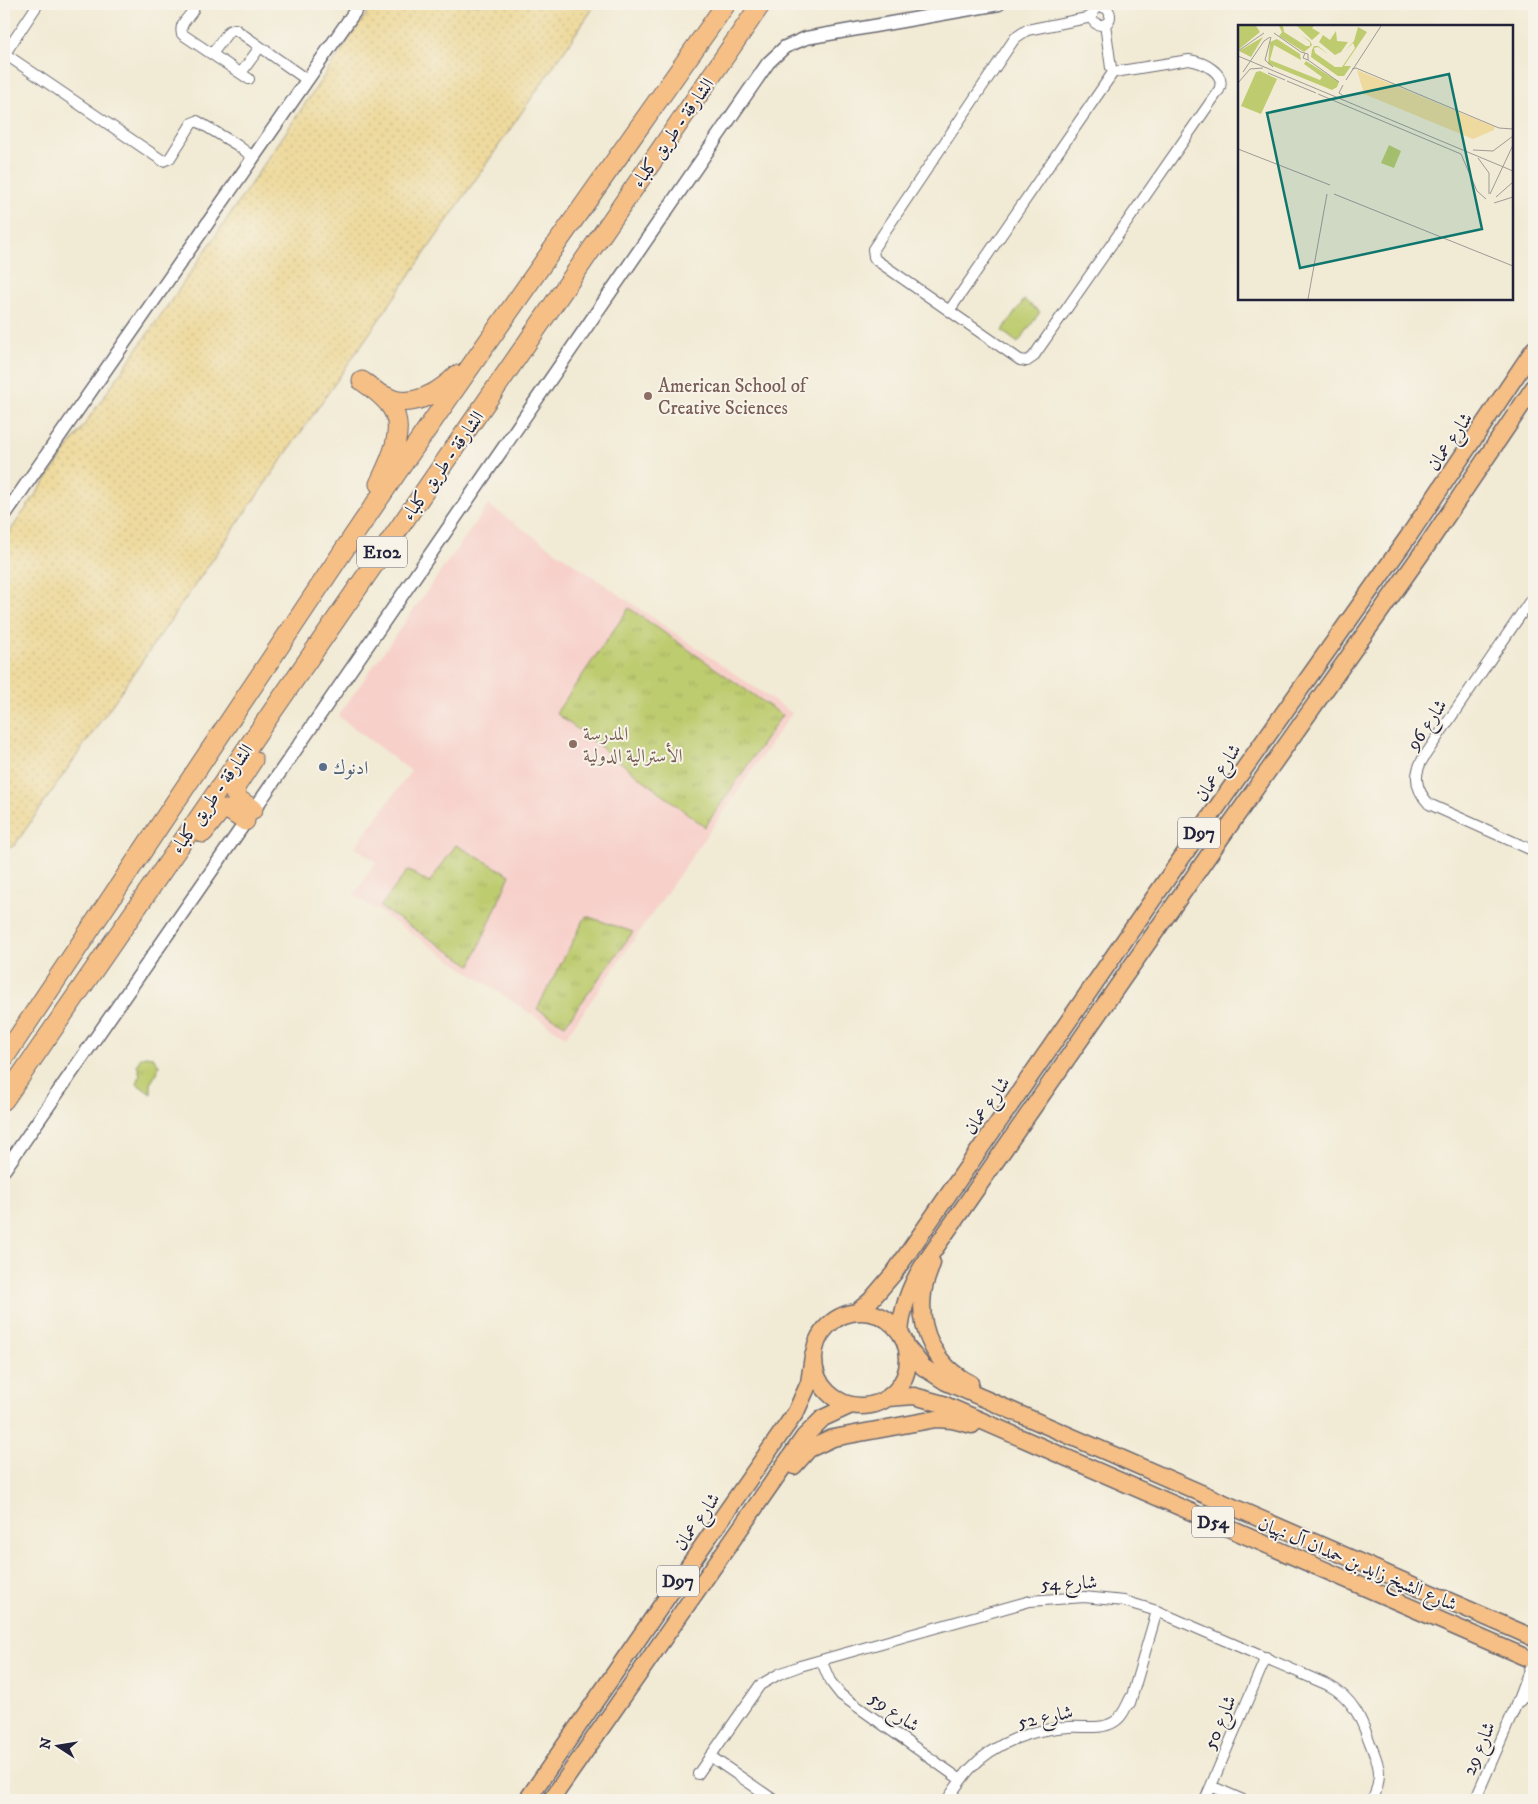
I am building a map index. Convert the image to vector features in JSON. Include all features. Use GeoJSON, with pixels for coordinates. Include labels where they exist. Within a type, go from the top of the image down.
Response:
{"type":"FeatureCollection","features":[{"type":"Feature","properties":{"kind":"highway","name":"الشارقة - طريق كلباء"},"geometry":{"type":"LineString","coordinates":[[4,1058],[148,846],[354,535],[726,4]]}},
{"type":"Feature","properties":{"kind":"highway","name":"الشارقة - طريق كلباء"},"geometry":{"type":"LineString","coordinates":[[4,1100],[760,4]]}},
{"type":"Feature","properties":{"kind":"highway"},"geometry":{"type":"LineString","coordinates":[[362,381],[380,394],[396,401],[419,400],[438,391],[454,378],[486,344]]}},
{"type":"Feature","properties":{"kind":"highway"},"geometry":{"type":"LineString","coordinates":[[354,535],[394,450],[397,430],[396,418],[392,408],[380,394]]}},
{"type":"Feature","properties":{"kind":"highway"},"geometry":{"type":"LineString","coordinates":[[250,815],[236,797],[235,790],[298,691],[304,679],[309,658]]}},
{"type":"Feature","properties":{"kind":"highway"},"geometry":{"type":"LineString","coordinates":[[126,922],[153,900],[218,812],[228,810],[250,815]]}},
{"type":"Feature","properties":{"kind":"highway"},"geometry":{"type":"LineString","coordinates":[[4,1044],[118,881],[148,846]]}},
{"type":"Feature","properties":{"kind":"main road","name":"شارع عمان"},"geometry":{"type":"LineString","coordinates":[[858,1311],[894,1273],[1202,827],[1408,537],[1534,350]]}},
{"type":"Feature","properties":{"kind":"main road","name":"D97"},"geometry":{"type":"LineString","coordinates":[[904,1340],[903,1312],[914,1279],[1426,547],[1534,386]]}},
{"type":"Feature","properties":{"kind":"main road"},"geometry":{"type":"LineString","coordinates":[[936,1248],[923,1293],[922,1312],[928,1339],[938,1357],[952,1372],[1003,1401],[1011,1410]]}},
{"type":"Feature","properties":{"kind":"main road"},"geometry":{"type":"LineString","coordinates":[[858,1311],[870,1312],[882,1316],[892,1323],[904,1340],[908,1361],[906,1375],[899,1388],[888,1398],[870,1406],[849,1406],[834,1399],[822,1388],[815,1373],[813,1356],[822,1330],[832,1320],[844,1314],[858,1311]]}},
{"type":"Feature","properties":{"kind":"main road","name":"شارع الشيخ زايد بن حمدان آل نهيان"},"geometry":{"type":"LineString","coordinates":[[904,1340],[923,1367],[938,1378],[1534,1638]]}},
{"type":"Feature","properties":{"kind":"main road","name":"شارع عمان"},"geometry":{"type":"LineString","coordinates":[[527,1800],[796,1412],[809,1383],[813,1356]]}},
{"type":"Feature","properties":{"kind":"main road","name":"شارع الشيخ زايد بن حمدان آل نهيان"},"geometry":{"type":"LineString","coordinates":[[888,1398],[914,1396],[934,1400],[1534,1660]]}},
{"type":"Feature","properties":{"kind":"main road","name":"D97"},"geometry":{"type":"LineString","coordinates":[[551,1800],[810,1430],[823,1418],[849,1406]]}},
{"type":"Feature","properties":{"kind":"main road"},"geometry":{"type":"LineString","coordinates":[[761,1499],[781,1483],[804,1454],[815,1446],[834,1438],[936,1419],[968,1423],[1001,1436],[1013,1434]]}},
{"type":"Feature","properties":{"kind":"street"},"geometry":{"type":"LineString","coordinates":[[38,4],[4,54],[163,161],[170,158],[192,123],[197,121],[237,144],[253,157]]}},
{"type":"Feature","properties":{"kind":"street"},"geometry":{"type":"LineString","coordinates":[[195,4],[194,9],[182,25],[181,31],[184,37],[245,76],[260,47]]}},
{"type":"Feature","properties":{"kind":"street"},"geometry":{"type":"LineString","coordinates":[[4,516],[360,4]]}},
{"type":"Feature","properties":{"kind":"street"},"geometry":{"type":"LineString","coordinates":[[4,1170],[768,63],[785,47],[806,38],[999,4]]}},
{"type":"Feature","properties":{"kind":"street"},"geometry":{"type":"LineString","coordinates":[[1100,5],[1110,13],[1110,20],[1105,24],[1098,24],[1092,17],[1094,10],[1100,5]]}},
{"type":"Feature","properties":{"kind":"street"},"geometry":{"type":"LineString","coordinates":[[1092,17],[1027,30],[1015,38],[874,245],[873,253],[876,260],[1020,360],[1027,361],[1034,357],[1222,84],[1221,78],[1217,73],[1201,63],[1189,60],[1114,71]]}},
{"type":"Feature","properties":{"kind":"street"},"geometry":{"type":"LineString","coordinates":[[1105,24],[1111,66],[1114,71]]}},
{"type":"Feature","properties":{"kind":"street"},"geometry":{"type":"LineString","coordinates":[[212,54],[229,31],[233,29],[307,80]]}},
{"type":"Feature","properties":{"kind":"street"},"geometry":{"type":"LineString","coordinates":[[949,311],[1114,71]]}},
{"type":"Feature","properties":{"kind":"street","name":"شارع 96"},"geometry":{"type":"LineString","coordinates":[[1534,595],[1418,766],[1416,776],[1417,787],[1421,796],[1429,804],[1534,851]]}},
{"type":"Feature","properties":{"kind":"street","name":"شارع 54"},"geometry":{"type":"LineString","coordinates":[[698,1774],[760,1685],[789,1670],[1030,1601],[1066,1597],[1103,1598],[1124,1601],[1157,1611],[1335,1688],[1352,1703],[1359,1715],[1379,1767],[1379,1777],[1373,1800]]}},
{"type":"Feature","properties":{"kind":"street","name":"شارع 52"},"geometry":{"type":"LineString","coordinates":[[947,1800],[961,1780],[984,1757],[1010,1741],[1038,1731],[1061,1727],[1106,1726],[1116,1721],[1123,1714],[1131,1697],[1157,1611]]}},
{"type":"Feature","properties":{"kind":"street","name":"شارع 50"},"geometry":{"type":"LineString","coordinates":[[1205,1800],[1266,1657]]}},
{"type":"Feature","properties":{"kind":"street","name":"شارع 59"},"geometry":{"type":"LineString","coordinates":[[821,1660],[830,1681],[841,1695],[961,1780]]}},
{"type":"Feature","properties":{"kind":"street","name":"شارع 29"},"geometry":{"type":"LineString","coordinates":[[1475,1800],[1534,1660]]}},
{"type":"Feature","properties":{"kind":"street","name":"شارع 29"},"geometry":{"type":"LineString","coordinates":[[1514,1710],[1534,1685]]}},
{"type":"Feature","properties":{"kind":"street"},"geometry":{"type":"LineString","coordinates":[[710,1756],[774,1800]]}},
{"type":"Feature","properties":{"kind":"street"},"geometry":{"type":"LineString","coordinates":[[1211,1786],[1243,1800]]}},
{"type":"Feature","properties":{"kind":"shaded area","name":"المدرسة الأسترالية الدولية"},"geometry":{"type":"Polygon","coordinates":[[[488,505],[792,713],[566,1037],[354,895],[376,862],[355,847],[411,771],[338,716],[488,505]]]}},
{"type":"Feature","properties":{"kind":"green space"},"geometry":{"type":"Polygon","coordinates":[[[1024,300],[1040,312],[1018,343],[1002,331],[1024,300]]]}},
{"type":"Feature","properties":{"kind":"green space"},"geometry":{"type":"Polygon","coordinates":[[[629,608],[782,715],[705,827],[556,713],[629,608]]]}},
{"type":"Feature","properties":{"kind":"green space"},"geometry":{"type":"Polygon","coordinates":[[[456,845],[510,875],[471,965],[380,907],[408,870],[429,883],[456,845]]]}},
{"type":"Feature","properties":{"kind":"green space"},"geometry":{"type":"Polygon","coordinates":[[[586,916],[633,932],[565,1025],[537,1009],[586,916]]]}},
{"type":"Feature","properties":{"kind":"green space"},"geometry":{"type":"Polygon","coordinates":[[[145,1056],[153,1057],[159,1065],[157,1073],[151,1082],[151,1094],[137,1084],[140,1075],[137,1064],[145,1056]]]}},
{"type":"Feature","properties":{"kind":"sand"},"geometry":{"type":"Polygon","coordinates":[[[373,4],[596,4],[14,846],[4,848],[4,540],[191,272],[373,4]]]}},
{"type":"Feature","properties":{"kind":"place","name":"American School of Creative Sciences"},"geometry":{"type":"Point","coordinates":[648,396]}},
{"type":"Feature","properties":{"kind":"place","name":"المدرسة الأسترالية الدولية"},"geometry":{"type":"Point","coordinates":[573,744]}},
{"type":"Feature","properties":{"kind":"place","name":"ادنوك"},"geometry":{"type":"Point","coordinates":[323,767]}}]}
